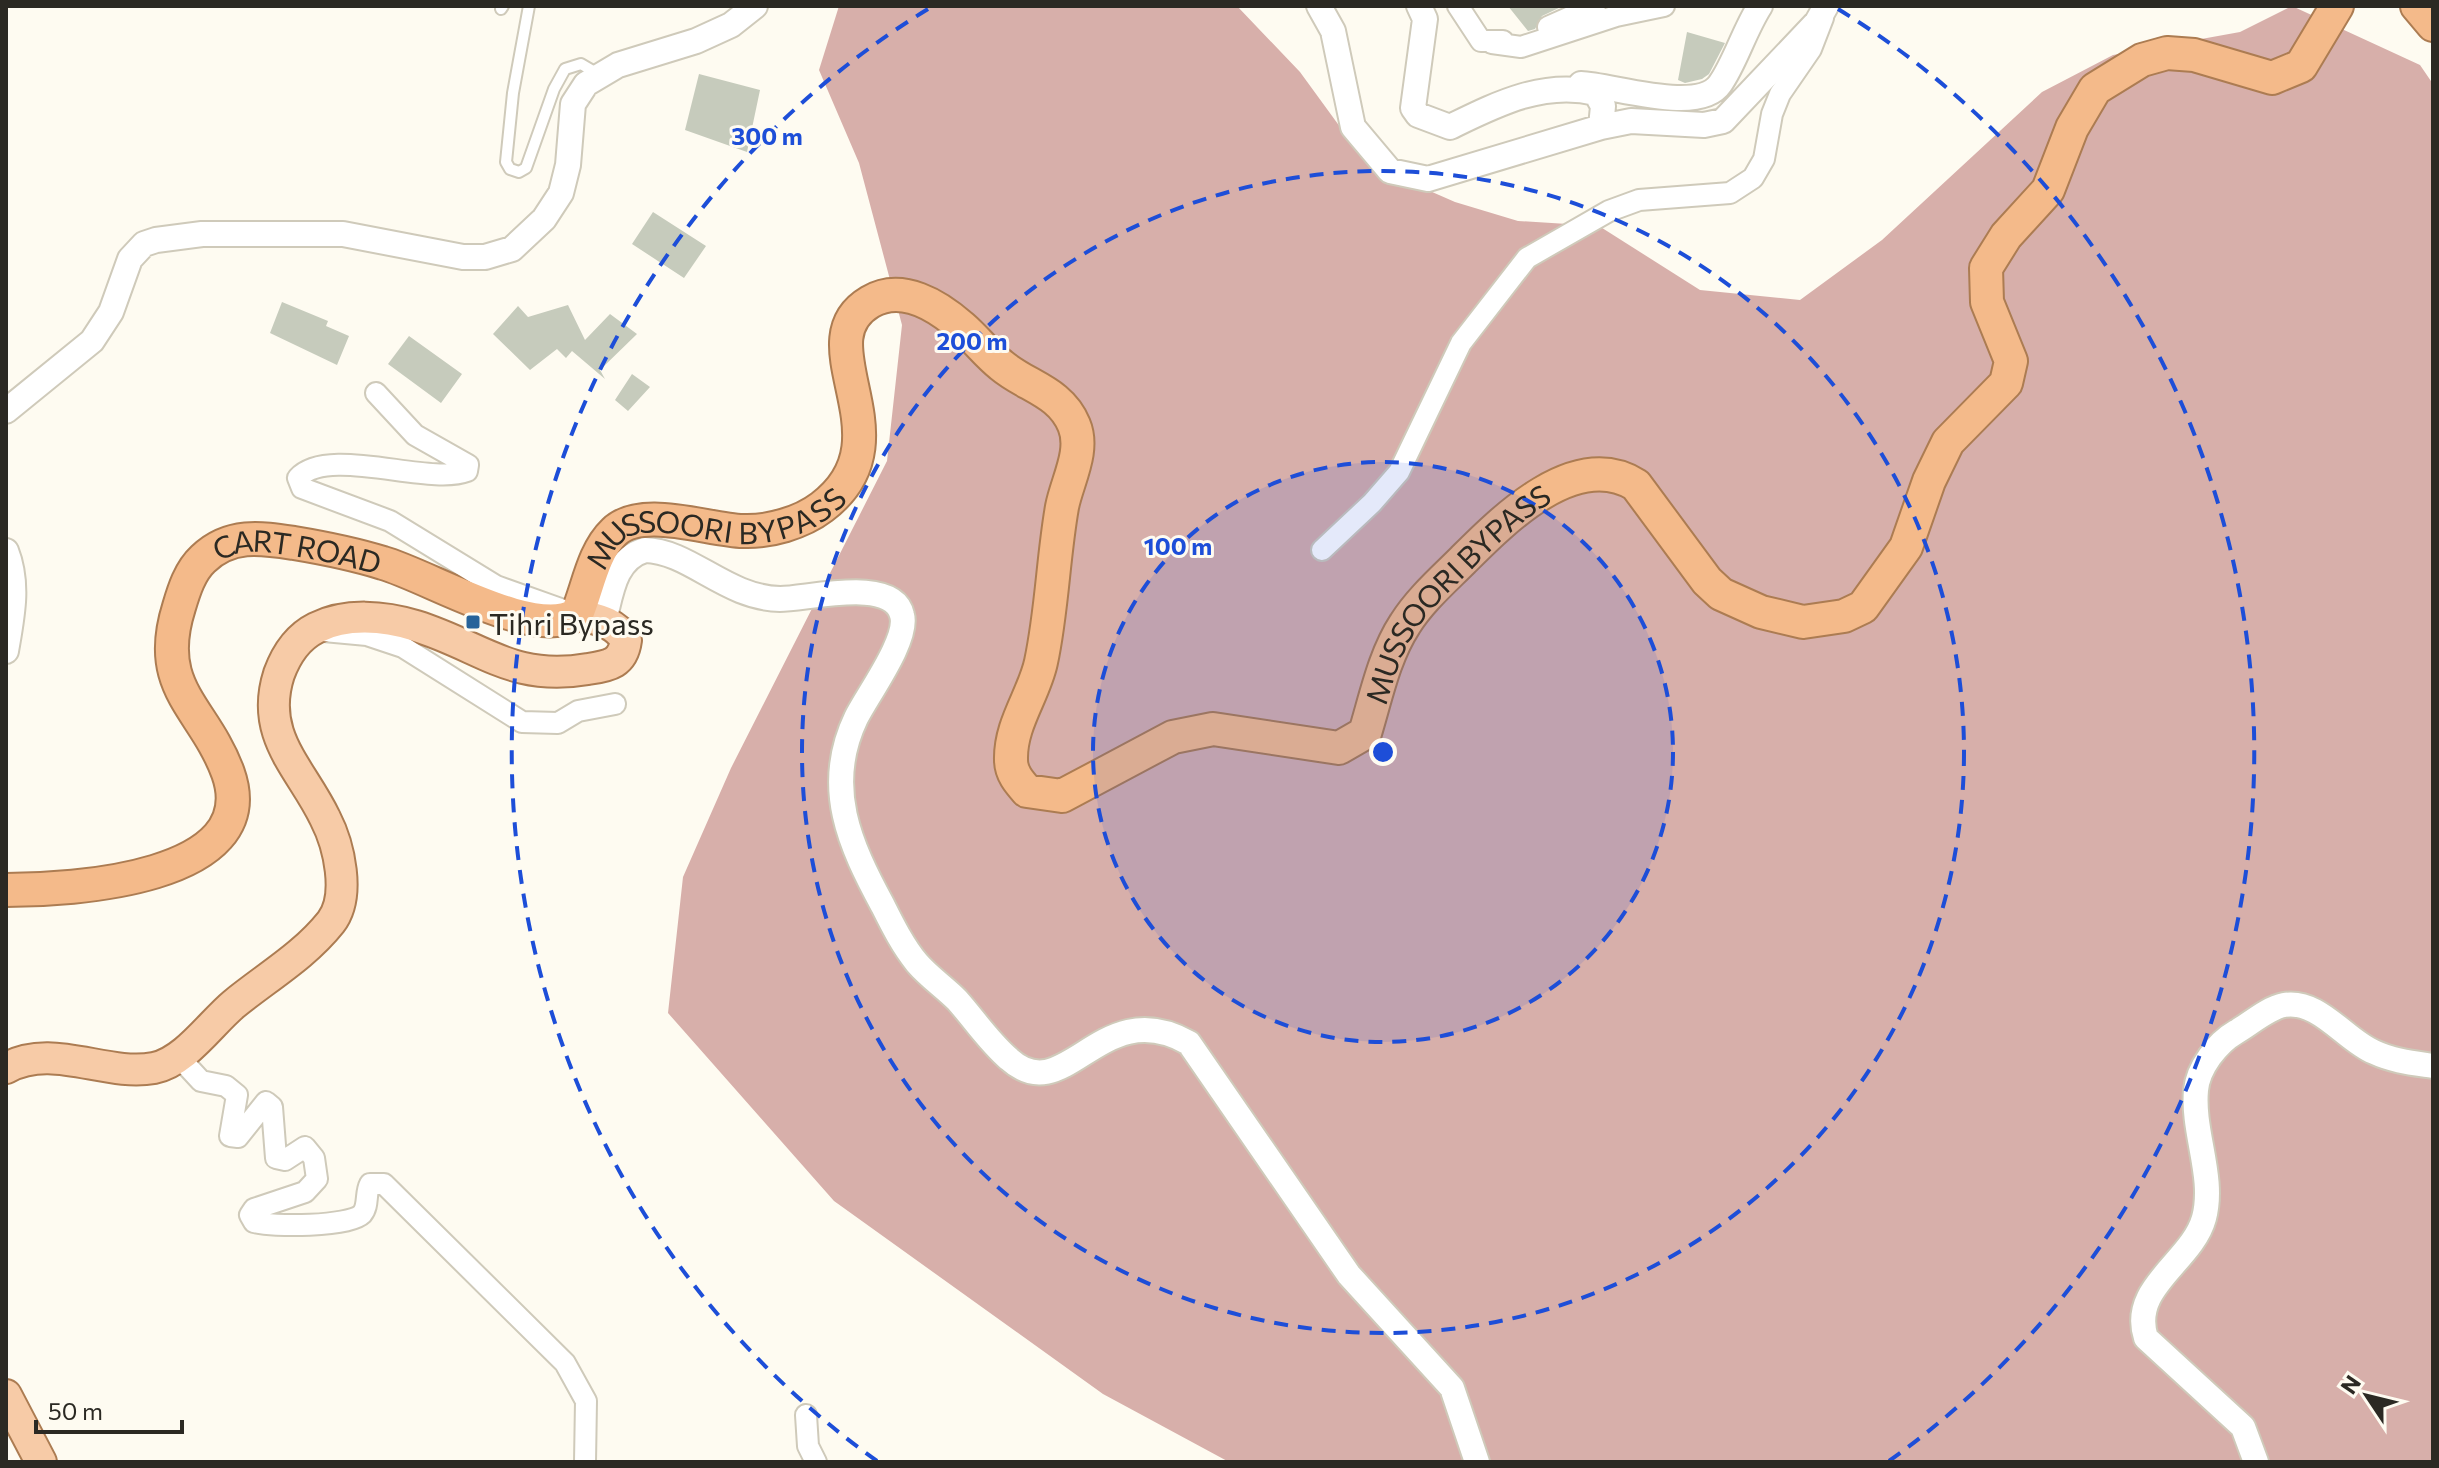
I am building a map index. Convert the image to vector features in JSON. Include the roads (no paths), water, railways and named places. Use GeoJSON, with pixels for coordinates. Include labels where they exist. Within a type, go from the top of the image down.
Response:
{"type":"FeatureCollection","features":[{"type":"Feature","properties":{"kind":"highway","name":"MUSSOORI BYPASS"},"geometry":{"type":"LineString","coordinates":[[590,617],[597,559],[614,532],[625,524],[654,519],[744,532],[769,529],[814,513],[837,496],[854,471],[861,435],[845,354],[847,332],[867,304],[880,297],[899,295],[944,312],[1002,366],[1057,400],[1076,428],[1078,450],[1063,506],[1043,654],[1019,717],[1011,760],[1015,777],[1027,791],[1062,796],[1173,737],[1213,729],[1339,748],[1365,733],[1382,672],[1403,626],[1420,603],[1515,509],[1553,487],[1590,475],[1624,478],[1636,485],[1707,581],[1721,594],[1761,612],[1803,622],[1844,616],[1863,607],[1900,557],[1929,481],[1948,442],[2006,383],[2011,361],[1987,302],[1986,268],[2006,236],[2048,190],[2072,128],[2095,89],[2142,60],[2167,53],[2194,55],[2272,78],[2301,66],[2337,6]]}},
{"type":"Feature","properties":{"kind":"highway"},"geometry":{"type":"LineString","coordinates":[[2417,6],[2433,25]]}},
{"type":"Feature","properties":{"kind":"highway","name":"CART ROAD"},"geometry":{"type":"LineString","coordinates":[[6,890],[59,890],[115,883],[202,853],[219,836],[229,817],[232,794],[228,773],[178,685],[170,660],[174,620],[185,586],[202,559],[228,542],[255,537],[384,563],[514,614],[553,621],[590,617]]}},
{"type":"Feature","properties":{"kind":"main road"},"geometry":{"type":"LineString","coordinates":[[6,1068],[17,1062],[44,1058],[121,1070],[157,1067],[177,1055],[234,1004],[302,954],[339,909],[340,872],[326,818],[291,765],[273,710],[275,689],[283,663],[312,630],[356,617],[414,625],[526,671],[552,674],[605,667],[620,659],[626,640],[590,617]]}},
{"type":"Feature","properties":{"kind":"main road"},"geometry":{"type":"LineString","coordinates":[[6,1395],[41,1462]]}},
{"type":"Feature","properties":{"kind":"street"},"geometry":{"type":"LineString","coordinates":[[6,411],[92,341],[111,312],[130,259],[144,244],[156,240],[189,234],[343,234],[463,257],[485,257],[512,249],[544,219],[561,193],[568,165],[573,104],[586,84],[598,74],[696,41],[731,25],[755,6]]}},
{"type":"Feature","properties":{"kind":"street"},"geometry":{"type":"LineString","coordinates":[[1319,6],[1333,31],[1353,127],[1390,171],[1428,179],[1601,127],[1631,121],[1704,125],[1723,121],[1817,22],[1826,6]]}},
{"type":"Feature","properties":{"kind":"street"},"geometry":{"type":"LineString","coordinates":[[1419,6],[1425,19],[1413,108],[1418,115],[1440,127],[1450,127],[1511,97],[1582,84],[1666,96],[1709,94],[1719,86],[1745,30],[1760,6]]}},
{"type":"Feature","properties":{"kind":"street"},"geometry":{"type":"LineString","coordinates":[[1458,6],[1481,41],[1521,47],[1616,16],[1664,6]]}},
{"type":"Feature","properties":{"kind":"street"},"geometry":{"type":"LineString","coordinates":[[1492,43],[1526,36],[1595,6]]}},
{"type":"Feature","properties":{"kind":"street"},"geometry":{"type":"LineString","coordinates":[[1322,550],[1372,503],[1399,472],[1461,343],[1527,258],[1593,219],[1624,205],[1639,200],[1730,193],[1753,178],[1764,159],[1772,114],[1780,94],[1817,39],[1826,6]]}},
{"type":"Feature","properties":{"kind":"street"},"geometry":{"type":"LineString","coordinates":[[1551,92],[1596,93],[1603,106],[1601,127]]}},
{"type":"Feature","properties":{"kind":"street"},"geometry":{"type":"LineString","coordinates":[[376,393],[406,427],[468,465],[467,471],[418,471],[369,465],[309,470],[298,478],[302,488],[401,527],[466,569],[520,597],[590,617],[627,559],[645,550],[689,565],[752,596],[782,599],[854,592],[891,599],[899,607],[903,627],[855,721],[845,757],[841,796],[845,829],[901,941],[1009,1060],[1024,1070],[1041,1073],[1061,1069],[1111,1035],[1134,1029],[1154,1028],[1189,1043],[1349,1275],[1452,1388],[1477,1462]]}},
{"type":"Feature","properties":{"kind":"street"},"geometry":{"type":"LineString","coordinates":[[6,551],[13,577],[14,602],[6,651]]}},
{"type":"Feature","properties":{"kind":"street"},"geometry":{"type":"LineString","coordinates":[[312,630],[367,635],[403,647],[522,722],[558,723],[578,711],[615,704]]}},
{"type":"Feature","properties":{"kind":"street"},"geometry":{"type":"LineString","coordinates":[[2256,1462],[2243,1427],[2146,1338],[2141,1323],[2144,1306],[2197,1235],[2204,1219],[2207,1200],[2195,1104],[2196,1083],[2209,1057],[2230,1035],[2282,1005],[2312,1010],[2371,1051],[2392,1060],[2433,1066]]}},
{"type":"Feature","properties":{"kind":"street"},"geometry":{"type":"LineString","coordinates":[[177,1055],[201,1081],[226,1086],[237,1095],[229,1129],[233,1138],[238,1137],[266,1102],[272,1107],[276,1158],[285,1160],[305,1147],[314,1158],[317,1179],[311,1188],[254,1209],[250,1215],[254,1222],[277,1225],[354,1219],[365,1209],[370,1184],[384,1184],[565,1363],[586,1401],[585,1462]]}},
{"type":"Feature","properties":{"kind":"street"},"geometry":{"type":"LineString","coordinates":[[806,1415],[808,1446],[816,1462]]}},
{"type":"Feature","properties":{"kind":"lane"},"geometry":{"type":"LineString","coordinates":[[529,6],[513,93],[506,162],[510,169],[519,172],[526,168],[554,89],[565,69],[581,64],[598,74]]}},
{"type":"Feature","properties":{"kind":"place","name":"Tihri Bypass"},"geometry":{"type":"Point","coordinates":[473,622]}}]}
